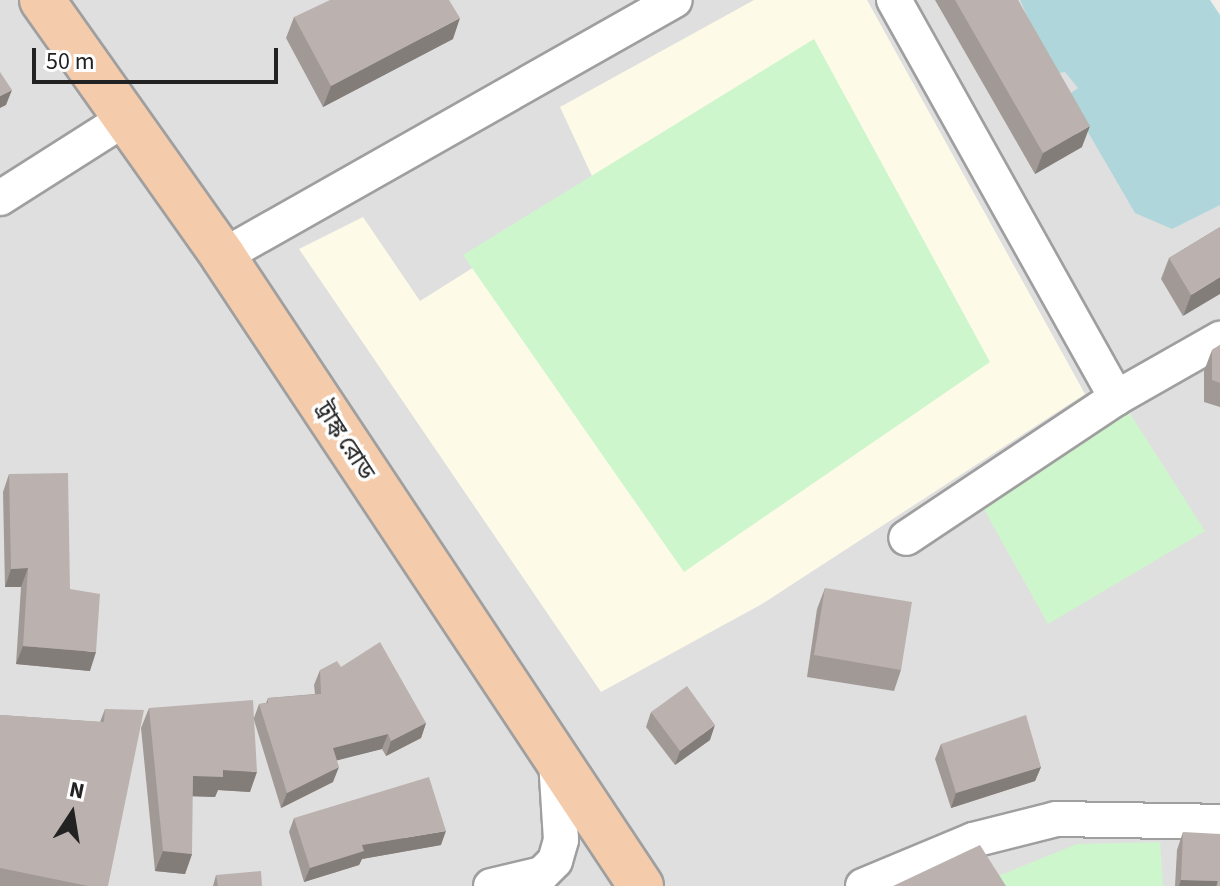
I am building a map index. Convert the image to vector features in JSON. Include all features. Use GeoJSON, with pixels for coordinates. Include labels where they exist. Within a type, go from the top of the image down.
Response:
{"type":"FeatureCollection","features":[{"type":"Feature","properties":{"kind":"main road","name":"ট্রাঙ্ক রোড"},"geometry":{"type":"LineString","coordinates":[[42,0],[123,120],[223,256],[641,886]]}},
{"type":"Feature","properties":{"kind":"street"},"geometry":{"type":"LineString","coordinates":[[223,256],[675,0]]}},
{"type":"Feature","properties":{"kind":"street"},"geometry":{"type":"LineString","coordinates":[[894,0],[1116,398]]}},
{"type":"Feature","properties":{"kind":"street"},"geometry":{"type":"LineString","coordinates":[[0,198],[123,120]]}},
{"type":"Feature","properties":{"kind":"street"},"geometry":{"type":"LineString","coordinates":[[906,538],[1116,398],[1220,339]]}},
{"type":"Feature","properties":{"kind":"street"},"geometry":{"type":"LineString","coordinates":[[491,886],[542,874],[555,861],[561,840],[556,761]]}},
{"type":"Feature","properties":{"kind":"street"},"geometry":{"type":"LineString","coordinates":[[863,886],[973,840],[1056,819],[1220,822]]}},
{"type":"Feature","properties":{"kind":"shaded area"},"geometry":{"type":"Polygon","coordinates":[[[0,0],[1187,0],[1220,40],[1220,886],[0,886],[0,0]]]}},
{"type":"Feature","properties":{"kind":"shaded area"},"geometry":{"type":"Polygon","coordinates":[[[754,0],[867,0],[1085,394],[762,604],[601,692],[299,249],[363,217],[420,301],[598,189],[560,107],[754,0]]]}},
{"type":"Feature","properties":{"kind":"green space"},"geometry":{"type":"Polygon","coordinates":[[[814,39],[990,362],[684,572],[463,255],[814,39]]]}},
{"type":"Feature","properties":{"kind":"green space"},"geometry":{"type":"Polygon","coordinates":[[[1127,409],[1205,531],[1048,624],[980,502],[1127,409]]]}},
{"type":"Feature","properties":{"kind":"green space"},"geometry":{"type":"Polygon","coordinates":[[[1160,842],[1163,886],[996,886],[991,879],[1077,844],[1160,842]]]}},
{"type":"Feature","properties":{"kind":"water"},"geometry":{"type":"Polygon","coordinates":[[[1020,0],[1210,0],[1220,15],[1220,205],[1172,229],[1135,213],[1067,96],[1078,88],[1065,72],[1053,74],[1020,0]]]}},
{"type":"Feature","properties":{"kind":"building"},"geometry":{"type":"Polygon","coordinates":[[[330,0],[449,0],[460,18],[331,86],[294,17],[330,0]]]}},
{"type":"Feature","properties":{"kind":"building"},"geometry":{"type":"Polygon","coordinates":[[[955,0],[1018,0],[1090,126],[1043,153],[955,0]]]}},
{"type":"Feature","properties":{"kind":"building"},"geometry":{"type":"Polygon","coordinates":[[[0,72],[12,90],[0,96],[0,72]]]}},
{"type":"Feature","properties":{"kind":"building"},"geometry":{"type":"Polygon","coordinates":[[[1220,227],[1220,277],[1191,295],[1169,258],[1220,227]]]}},
{"type":"Feature","properties":{"kind":"building"},"geometry":{"type":"Polygon","coordinates":[[[1220,345],[1220,383],[1212,380],[1212,350],[1220,345]]]}},
{"type":"Feature","properties":{"kind":"building"},"geometry":{"type":"Polygon","coordinates":[[[68,473],[70,589],[100,594],[96,652],[23,646],[28,568],[11,569],[9,474],[68,473]]]}},
{"type":"Feature","properties":{"kind":"building"},"geometry":{"type":"Polygon","coordinates":[[[825,588],[912,602],[901,670],[814,655],[825,588]]]}},
{"type":"Feature","properties":{"kind":"building"},"geometry":{"type":"Polygon","coordinates":[[[380,642],[426,723],[391,741],[388,734],[333,748],[339,767],[287,793],[259,704],[268,703],[268,698],[321,694],[320,670],[337,661],[341,667],[380,642]]]}},
{"type":"Feature","properties":{"kind":"building"},"geometry":{"type":"Polygon","coordinates":[[[687,686],[715,725],[680,751],[651,712],[687,686]]]}},
{"type":"Feature","properties":{"kind":"building"},"geometry":{"type":"Polygon","coordinates":[[[253,700],[257,772],[223,770],[223,777],[193,776],[192,854],[163,851],[149,708],[253,700]]]}},
{"type":"Feature","properties":{"kind":"building"},"geometry":{"type":"Polygon","coordinates":[[[105,709],[144,710],[108,886],[88,886],[0,868],[0,715],[104,722],[105,709]]]}},
{"type":"Feature","properties":{"kind":"building"},"geometry":{"type":"Polygon","coordinates":[[[1026,715],[1041,767],[956,793],[941,744],[1026,715]]]}},
{"type":"Feature","properties":{"kind":"building"},"geometry":{"type":"Polygon","coordinates":[[[429,777],[446,831],[362,845],[364,851],[310,868],[294,818],[429,777]]]}},
{"type":"Feature","properties":{"kind":"building"},"geometry":{"type":"Polygon","coordinates":[[[1183,832],[1220,834],[1220,886],[1217,886],[1218,881],[1181,880],[1183,832]]]}},
{"type":"Feature","properties":{"kind":"building"},"geometry":{"type":"Polygon","coordinates":[[[980,845],[1006,886],[893,886],[980,845]]]}},
{"type":"Feature","properties":{"kind":"building"},"geometry":{"type":"Polygon","coordinates":[[[261,871],[262,886],[218,886],[216,875],[261,871]]]}}]}
